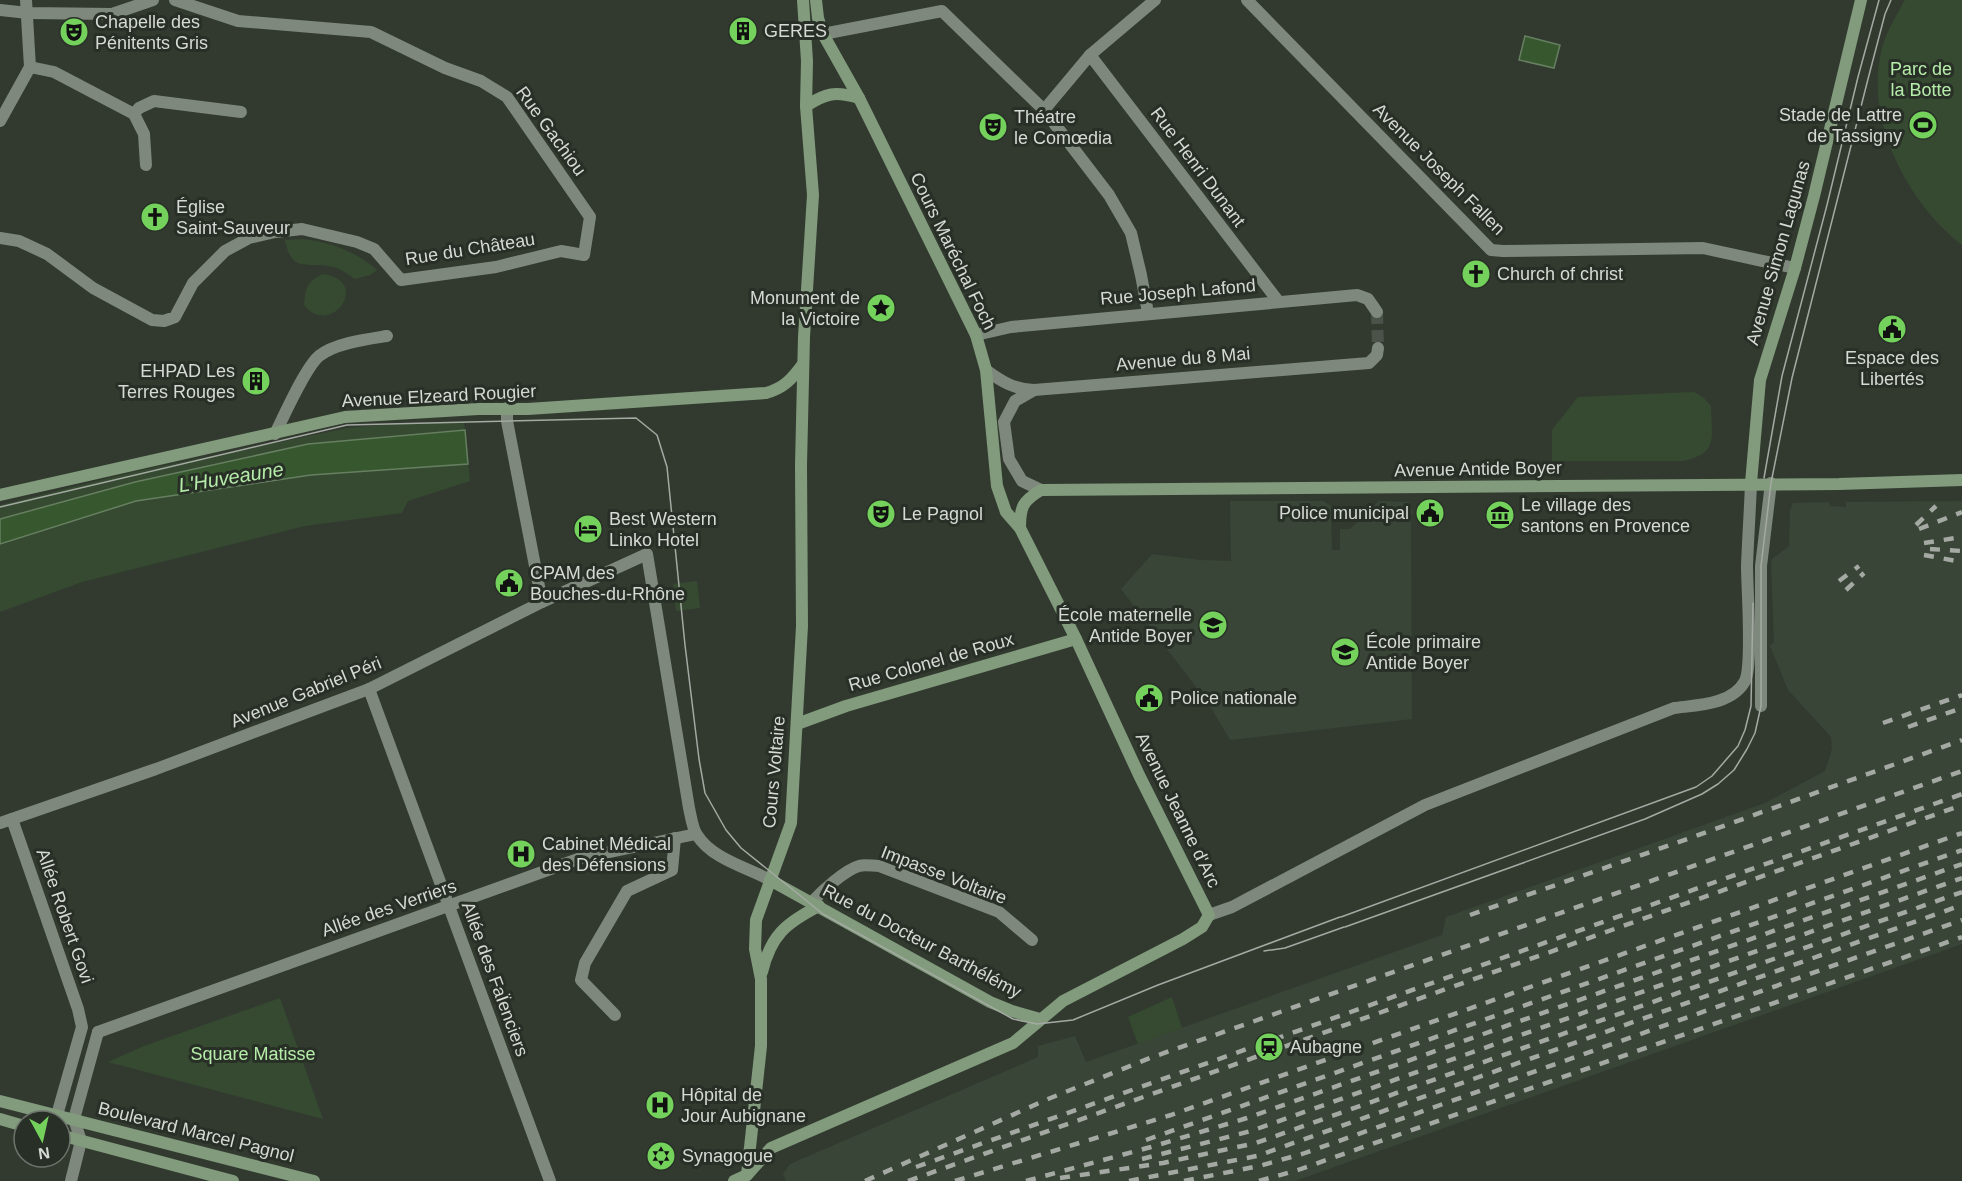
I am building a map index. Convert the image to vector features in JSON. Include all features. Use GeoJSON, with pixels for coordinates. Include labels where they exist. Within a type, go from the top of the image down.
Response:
{"type":"FeatureCollection","features":[{"type":"Feature","properties":{"kind":"main road"},"geometry":{"type":"LineString","coordinates":[[802,0],[807,62],[806,106],[813,195],[805,304],[804,363]]}},
{"type":"Feature","properties":{"kind":"main road","name":"Cours Maréchal Foch"},"geometry":{"type":"LineString","coordinates":[[816,0],[823,34],[859,99],[976,335],[986,370],[996,486],[1006,512],[1020,528]]}},
{"type":"Feature","properties":{"kind":"main road","name":"Avenue Simon Lagunas"},"geometry":{"type":"LineString","coordinates":[[1750,483],[1760,380],[1795,268],[1861,0]]}},
{"type":"Feature","properties":{"kind":"main road"},"geometry":{"type":"LineString","coordinates":[[806,106],[830,94],[843,93],[859,99]]}},
{"type":"Feature","properties":{"kind":"main road","name":"Avenue Elzeard Rougier"},"geometry":{"type":"LineString","coordinates":[[0,495],[345,417],[507,408],[528,409],[766,393],[778,390],[787,384],[804,363]]}},
{"type":"Feature","properties":{"kind":"main road","name":"Cours Voltaire"},"geometry":{"type":"LineString","coordinates":[[761,979],[755,949],[756,920],[791,823],[802,626],[801,465],[804,363]]}},
{"type":"Feature","properties":{"kind":"main road","name":"Avenue Antide Boyer"},"geometry":{"type":"LineString","coordinates":[[1041,490],[1839,484],[1962,480]]}},
{"type":"Feature","properties":{"kind":"main road"},"geometry":{"type":"LineString","coordinates":[[1020,528],[1020,510],[1029,498],[1041,490]]}},
{"type":"Feature","properties":{"kind":"main road","name":"Avenue Jeanne d'Arc"},"geometry":{"type":"LineString","coordinates":[[1020,528],[1209,915]]}},
{"type":"Feature","properties":{"kind":"main road","name":"Rue Colonel de Roux"},"geometry":{"type":"LineString","coordinates":[[797,724],[846,706],[1076,639]]}},
{"type":"Feature","properties":{"kind":"main road","name":"Rue du Docteur Barthélémy"},"geometry":{"type":"LineString","coordinates":[[770,880],[990,1002],[1040,1019]]}},
{"type":"Feature","properties":{"kind":"main road"},"geometry":{"type":"LineString","coordinates":[[747,1178],[761,1046],[761,979],[766,957],[782,929],[815,904]]}},
{"type":"Feature","properties":{"kind":"main road"},"geometry":{"type":"LineString","coordinates":[[734,1181],[747,1178],[771,1148],[1013,1043],[1063,1001],[1202,927],[1209,915]]}},
{"type":"Feature","properties":{"kind":"main road","name":"Boulevard Marcel Pagnol"},"geometry":{"type":"LineString","coordinates":[[0,1101],[26,1109]]}},
{"type":"Feature","properties":{"kind":"main road","name":"Boulevard Marcel Pagnol"},"geometry":{"type":"LineString","coordinates":[[74,1119],[280,1177],[314,1181]]}},
{"type":"Feature","properties":{"kind":"main road","name":"Boulevard Marcel Pagnol"},"geometry":{"type":"LineString","coordinates":[[72,1138],[233,1181]]}},
{"type":"Feature","properties":{"kind":"main road"},"geometry":{"type":"LineString","coordinates":[[721,1181],[747,1178]]}},
{"type":"Feature","properties":{"kind":"street"},"geometry":{"type":"LineString","coordinates":[[0,10],[27,6],[112,14],[153,0]]}},
{"type":"Feature","properties":{"kind":"street","name":"Rue Gachiou"},"geometry":{"type":"LineString","coordinates":[[175,0],[238,21],[371,32],[437,65],[481,81],[507,97],[590,217],[584,255]]}},
{"type":"Feature","properties":{"kind":"street"},"geometry":{"type":"LineString","coordinates":[[1044,110],[1090,55],[1155,0]]}},
{"type":"Feature","properties":{"kind":"street","name":"Avenue Joseph Fallen"},"geometry":{"type":"LineString","coordinates":[[1247,0],[1491,250],[1703,248],[1795,268]]}},
{"type":"Feature","properties":{"kind":"street"},"geometry":{"type":"LineString","coordinates":[[0,121],[30,67],[27,6]]}},
{"type":"Feature","properties":{"kind":"street"},"geometry":{"type":"LineString","coordinates":[[823,34],[942,11],[1044,110],[1088,166],[1123,216],[1138,257],[1148,313]]}},
{"type":"Feature","properties":{"kind":"street","name":"Rue Henri Dunant"},"geometry":{"type":"LineString","coordinates":[[1090,55],[1278,301]]}},
{"type":"Feature","properties":{"kind":"street"},"geometry":{"type":"LineString","coordinates":[[30,67],[54,72],[134,114],[144,134],[146,165]]}},
{"type":"Feature","properties":{"kind":"street"},"geometry":{"type":"LineString","coordinates":[[134,114],[139,108],[154,100],[241,112]]}},
{"type":"Feature","properties":{"kind":"street","name":"Rue du Château"},"geometry":{"type":"LineString","coordinates":[[0,238],[19,241],[47,254],[93,288],[152,320],[164,321],[175,317],[193,283],[225,250],[249,238],[275,232],[302,229],[357,242],[374,249],[402,280],[496,267],[561,251],[584,255]]}},
{"type":"Feature","properties":{"kind":"street","name":"Rue Joseph Lafond"},"geometry":{"type":"LineString","coordinates":[[976,335],[1011,327],[1357,295],[1368,298],[1377,312]]}},
{"type":"Feature","properties":{"kind":"street"},"geometry":{"type":"LineString","coordinates":[[275,434],[306,375],[320,356],[346,343],[387,336]]}},
{"type":"Feature","properties":{"kind":"street","name":"Avenue du 8 Mai"},"geometry":{"type":"LineString","coordinates":[[986,370],[1011,386],[1034,390],[1369,363],[1377,355],[1378,348]]}},
{"type":"Feature","properties":{"kind":"street"},"geometry":{"type":"LineString","coordinates":[[1034,390],[1015,401],[1004,422],[1009,459],[1022,481],[1041,490]]}},
{"type":"Feature","properties":{"kind":"street"},"geometry":{"type":"LineString","coordinates":[[507,408],[507,421],[542,602]]}},
{"type":"Feature","properties":{"kind":"street"},"geometry":{"type":"LineString","coordinates":[[1209,915],[1241,903],[1425,805],[1674,708],[1714,703],[1734,693],[1745,680],[1748,659],[1750,483]]}},
{"type":"Feature","properties":{"kind":"street"},"geometry":{"type":"LineString","coordinates":[[1761,706],[1761,566],[1771,483]]}},
{"type":"Feature","properties":{"kind":"street","name":"Avenue Gabriel Péri"},"geometry":{"type":"LineString","coordinates":[[6,821],[167,765],[369,689],[542,602],[647,554],[689,808],[696,834]]}},
{"type":"Feature","properties":{"kind":"street","name":"Allée des FaÏenciers"},"geometry":{"type":"LineString","coordinates":[[369,689],[550,1181]]}},
{"type":"Feature","properties":{"kind":"street","name":"Allée Robert Govi"},"geometry":{"type":"LineString","coordinates":[[6,821],[78,1009],[82,1027]]}},
{"type":"Feature","properties":{"kind":"street"},"geometry":{"type":"LineString","coordinates":[[696,834],[707,847],[723,858],[750,868],[770,880]]}},
{"type":"Feature","properties":{"kind":"street","name":"Allée des Verriers"},"geometry":{"type":"LineString","coordinates":[[98,1032],[581,858],[696,834]]}},
{"type":"Feature","properties":{"kind":"street"},"geometry":{"type":"LineString","coordinates":[[615,1015],[581,980],[585,963],[627,891],[672,870],[675,838]]}},
{"type":"Feature","properties":{"kind":"street","name":"Impasse Voltaire"},"geometry":{"type":"LineString","coordinates":[[815,904],[856,867],[879,866],[999,912],[1032,940]]}},
{"type":"Feature","properties":{"kind":"street"},"geometry":{"type":"LineString","coordinates":[[62,1109],[82,1027],[98,1032],[74,1119],[81,1141],[71,1181]]}},
{"type":"Feature","properties":{"kind":"shaded area"},"geometry":{"type":"Polygon","coordinates":[[[1230,501],[1323,501],[1331,506],[1332,550],[1340,550],[1340,529],[1350,529],[1379,501],[1409,502],[1413,514],[1411,514],[1412,719],[1230,740],[1209,704],[1121,589],[1152,554],[1231,561],[1230,501]]]}},
{"type":"Feature","properties":{"kind":"shaded area"},"geometry":{"type":"Polygon","coordinates":[[[1962,501],[1962,944],[1295,1181],[786,1181],[783,1174],[790,1164],[1038,1057],[1038,1046],[1075,1036],[1086,1062],[1442,935],[1446,917],[1765,803],[1825,771],[1832,749],[1831,737],[1788,690],[1770,646],[1774,642],[1771,560],[1789,546],[1790,510],[1793,503],[1829,502],[1830,506],[1846,507],[1846,502],[1962,501]]]}},
{"type":"Feature","properties":{"kind":"green space","name":"Stade de Lattre de Tassigny"},"geometry":{"type":"Polygon","coordinates":[[[1905,0],[1962,0],[1962,245],[1942,227],[1907,182],[1884,129],[1879,101],[1878,73],[1885,39],[1905,0]]]}},
{"type":"Feature","properties":{"kind":"green space"},"geometry":{"type":"Polygon","coordinates":[[[304,239],[343,249],[377,270],[370,275],[355,279],[334,267],[297,263],[288,251],[285,240],[304,239]]]}},
{"type":"Feature","properties":{"kind":"green space"},"geometry":{"type":"Polygon","coordinates":[[[322,274],[337,278],[344,286],[346,295],[335,312],[325,315],[315,314],[304,305],[308,286],[322,274]]]}},
{"type":"Feature","properties":{"kind":"green space"},"geometry":{"type":"Polygon","coordinates":[[[1694,392],[1711,406],[1712,427],[1711,442],[1708,448],[1695,458],[1683,461],[1552,461],[1552,430],[1578,397],[1694,392]]]}},
{"type":"Feature","properties":{"kind":"green space"},"geometry":{"type":"Polygon","coordinates":[[[464,422],[470,481],[408,501],[402,513],[305,526],[82,582],[0,612],[0,505],[138,471],[348,428],[390,424],[464,422]]]}},
{"type":"Feature","properties":{"kind":"green space"},"geometry":{"type":"Polygon","coordinates":[[[697,581],[700,608],[676,611],[673,584],[697,581]]]}},
{"type":"Feature","properties":{"kind":"green space"},"geometry":{"type":"Polygon","coordinates":[[[1172,997],[1182,1028],[1138,1044],[1128,1017],[1172,997]]]}},
{"type":"Feature","properties":{"kind":"green space","name":"Square Matisse"},"geometry":{"type":"Polygon","coordinates":[[[280,998],[323,1119],[108,1062],[144,1046],[280,998]]]}},
{"type":"Feature","properties":{"kind":"water"},"geometry":{"type":"Polygon","coordinates":[[[1525,36],[1560,45],[1554,68],[1519,60],[1525,36]]]}},
{"type":"Feature","properties":{"kind":"water","name":"L'Huveaune"},"geometry":{"type":"Polygon","coordinates":[[[465,430],[468,464],[311,475],[136,501],[0,544],[0,519],[135,482],[308,444],[465,430]]]}},
{"type":"Feature","properties":{"kind":"tunnel"},"geometry":{"type":"LineString","coordinates":[[1377,312],[1378,348]]}},
{"type":"Feature","properties":{"kind":"tram line"},"geometry":{"type":"LineString","coordinates":[[1764,478],[1782,376],[1879,0]]}},
{"type":"Feature","properties":{"kind":"tram line"},"geometry":{"type":"LineString","coordinates":[[1345,927],[1645,819],[1702,794],[1734,770],[1747,749],[1755,733],[1761,706],[1761,566],[1771,483],[1792,378],[1885,14],[1891,0]]}},
{"type":"Feature","properties":{"kind":"tram line"},"geometry":{"type":"LineString","coordinates":[[0,507],[347,425],[636,418],[657,435],[667,467],[685,645],[705,793],[726,830],[741,848],[823,914],[1013,1019],[1037,1024],[1073,1020],[1158,985],[1340,917]]}},
{"type":"Feature","properties":{"kind":"tram line"},"geometry":{"type":"LineString","coordinates":[[1341,917],[1696,787],[1712,776],[1738,746],[1751,706],[1753,603]]}},
{"type":"Feature","properties":{"kind":"tram line"},"geometry":{"type":"LineString","coordinates":[[1264,951],[1285,948],[1344,927]]}},
{"type":"Feature","properties":{"kind":"railway"},"geometry":{"type":"LineString","coordinates":[[1916,525],[1936,506]]}},
{"type":"Feature","properties":{"kind":"railway"},"geometry":{"type":"LineString","coordinates":[[1919,529],[1962,512]]}},
{"type":"Feature","properties":{"kind":"railway"},"geometry":{"type":"LineString","coordinates":[[1924,543],[1962,537]]}},
{"type":"Feature","properties":{"kind":"railway"},"geometry":{"type":"LineString","coordinates":[[1930,549],[1962,551]]}},
{"type":"Feature","properties":{"kind":"railway"},"geometry":{"type":"LineString","coordinates":[[1924,555],[1962,562]]}},
{"type":"Feature","properties":{"kind":"railway"},"geometry":{"type":"LineString","coordinates":[[1839,581],[1859,566]]}},
{"type":"Feature","properties":{"kind":"railway"},"geometry":{"type":"LineString","coordinates":[[1846,590],[1864,573]]}},
{"type":"Feature","properties":{"kind":"railway"},"geometry":{"type":"LineString","coordinates":[[1883,723],[1962,695]]}},
{"type":"Feature","properties":{"kind":"railway"},"geometry":{"type":"LineString","coordinates":[[1908,727],[1962,708]]}},
{"type":"Feature","properties":{"kind":"railway"},"geometry":{"type":"LineString","coordinates":[[1470,915],[1962,740]]}},
{"type":"Feature","properties":{"kind":"railway"},"geometry":{"type":"LineString","coordinates":[[865,1181],[1048,1099],[1150,1058],[1962,771]]}},
{"type":"Feature","properties":{"kind":"railway"},"geometry":{"type":"LineString","coordinates":[[916,1167],[1962,794]]}},
{"type":"Feature","properties":{"kind":"railway"},"geometry":{"type":"LineString","coordinates":[[908,1181],[1962,805]]}},
{"type":"Feature","properties":{"kind":"railway"},"geometry":{"type":"LineString","coordinates":[[955,1181],[1171,1115],[1962,833]]}},
{"type":"Feature","properties":{"kind":"railway"},"geometry":{"type":"LineString","coordinates":[[1146,1140],[1962,850]]}},
{"type":"Feature","properties":{"kind":"railway"},"geometry":{"type":"LineString","coordinates":[[1026,1181],[1247,1118],[1962,864]]}},
{"type":"Feature","properties":{"kind":"railway"},"geometry":{"type":"LineString","coordinates":[[1142,1159],[1251,1131],[1962,878]]}},
{"type":"Feature","properties":{"kind":"railway"},"geometry":{"type":"LineString","coordinates":[[1060,1178],[1163,1163],[1256,1143],[1962,892]]}},
{"type":"Feature","properties":{"kind":"railway"},"geometry":{"type":"LineString","coordinates":[[1129,1181],[1257,1156],[1962,905]]}},
{"type":"Feature","properties":{"kind":"railway"},"geometry":{"type":"LineString","coordinates":[[1184,1181],[1259,1166],[1302,1154],[1962,920]]}},
{"type":"Feature","properties":{"kind":"railway"},"geometry":{"type":"LineString","coordinates":[[1259,1181],[1298,1170],[1962,937]]}},
{"type":"Feature","properties":{"kind":"place","name":"GERES"},"geometry":{"type":"Point","coordinates":[743,31]}},
{"type":"Feature","properties":{"kind":"place","name":"Chapelle des Pénitents Gris"},"geometry":{"type":"Point","coordinates":[74,32]}},
{"type":"Feature","properties":{"kind":"place","name":"Stade de Lattre de Tassigny"},"geometry":{"type":"Point","coordinates":[1923,125]}},
{"type":"Feature","properties":{"kind":"place","name":"Théatre le Comœdia"},"geometry":{"type":"Point","coordinates":[993,127]}},
{"type":"Feature","properties":{"kind":"place","name":"Église Saint-Sauveur"},"geometry":{"type":"Point","coordinates":[155,217]}},
{"type":"Feature","properties":{"kind":"place","name":"Church of christ"},"geometry":{"type":"Point","coordinates":[1476,274]}},
{"type":"Feature","properties":{"kind":"place","name":"Monument de la Victoire"},"geometry":{"type":"Point","coordinates":[881,308]}},
{"type":"Feature","properties":{"kind":"place","name":"Espace des Libertés"},"geometry":{"type":"Point","coordinates":[1892,329]}},
{"type":"Feature","properties":{"kind":"place","name":"EHPAD Les Terres Rouges"},"geometry":{"type":"Point","coordinates":[256,381]}},
{"type":"Feature","properties":{"kind":"place","name":"Police municipal"},"geometry":{"type":"Point","coordinates":[1430,513]}},
{"type":"Feature","properties":{"kind":"place","name":"Le Pagnol"},"geometry":{"type":"Point","coordinates":[881,514]}},
{"type":"Feature","properties":{"kind":"place","name":"Le village des santons en Provence"},"geometry":{"type":"Point","coordinates":[1500,515]}},
{"type":"Feature","properties":{"kind":"place","name":"Best Western Linko Hotel"},"geometry":{"type":"Point","coordinates":[588,529]}},
{"type":"Feature","properties":{"kind":"place","name":"CPAM des Bouches-du-Rhône"},"geometry":{"type":"Point","coordinates":[509,583]}},
{"type":"Feature","properties":{"kind":"place","name":"École maternelle Antide Boyer"},"geometry":{"type":"Point","coordinates":[1213,625]}},
{"type":"Feature","properties":{"kind":"place","name":"École primaire Antide Boyer"},"geometry":{"type":"Point","coordinates":[1345,652]}},
{"type":"Feature","properties":{"kind":"place","name":"Police nationale"},"geometry":{"type":"Point","coordinates":[1149,698]}},
{"type":"Feature","properties":{"kind":"place","name":"Cabinet Médical des Défensions"},"geometry":{"type":"Point","coordinates":[521,854]}},
{"type":"Feature","properties":{"kind":"place","name":"Aubagne"},"geometry":{"type":"Point","coordinates":[1269,1047]}},
{"type":"Feature","properties":{"kind":"place","name":"Hôpital de Jour Aubignane"},"geometry":{"type":"Point","coordinates":[660,1105]}},
{"type":"Feature","properties":{"kind":"place","name":"Synagogue"},"geometry":{"type":"Point","coordinates":[661,1156]}},
{"type":"Feature","properties":{"kind":"park label","name":"Parc de la Botte"},"geometry":{"type":"Point","coordinates":[1921,79]}}]}
